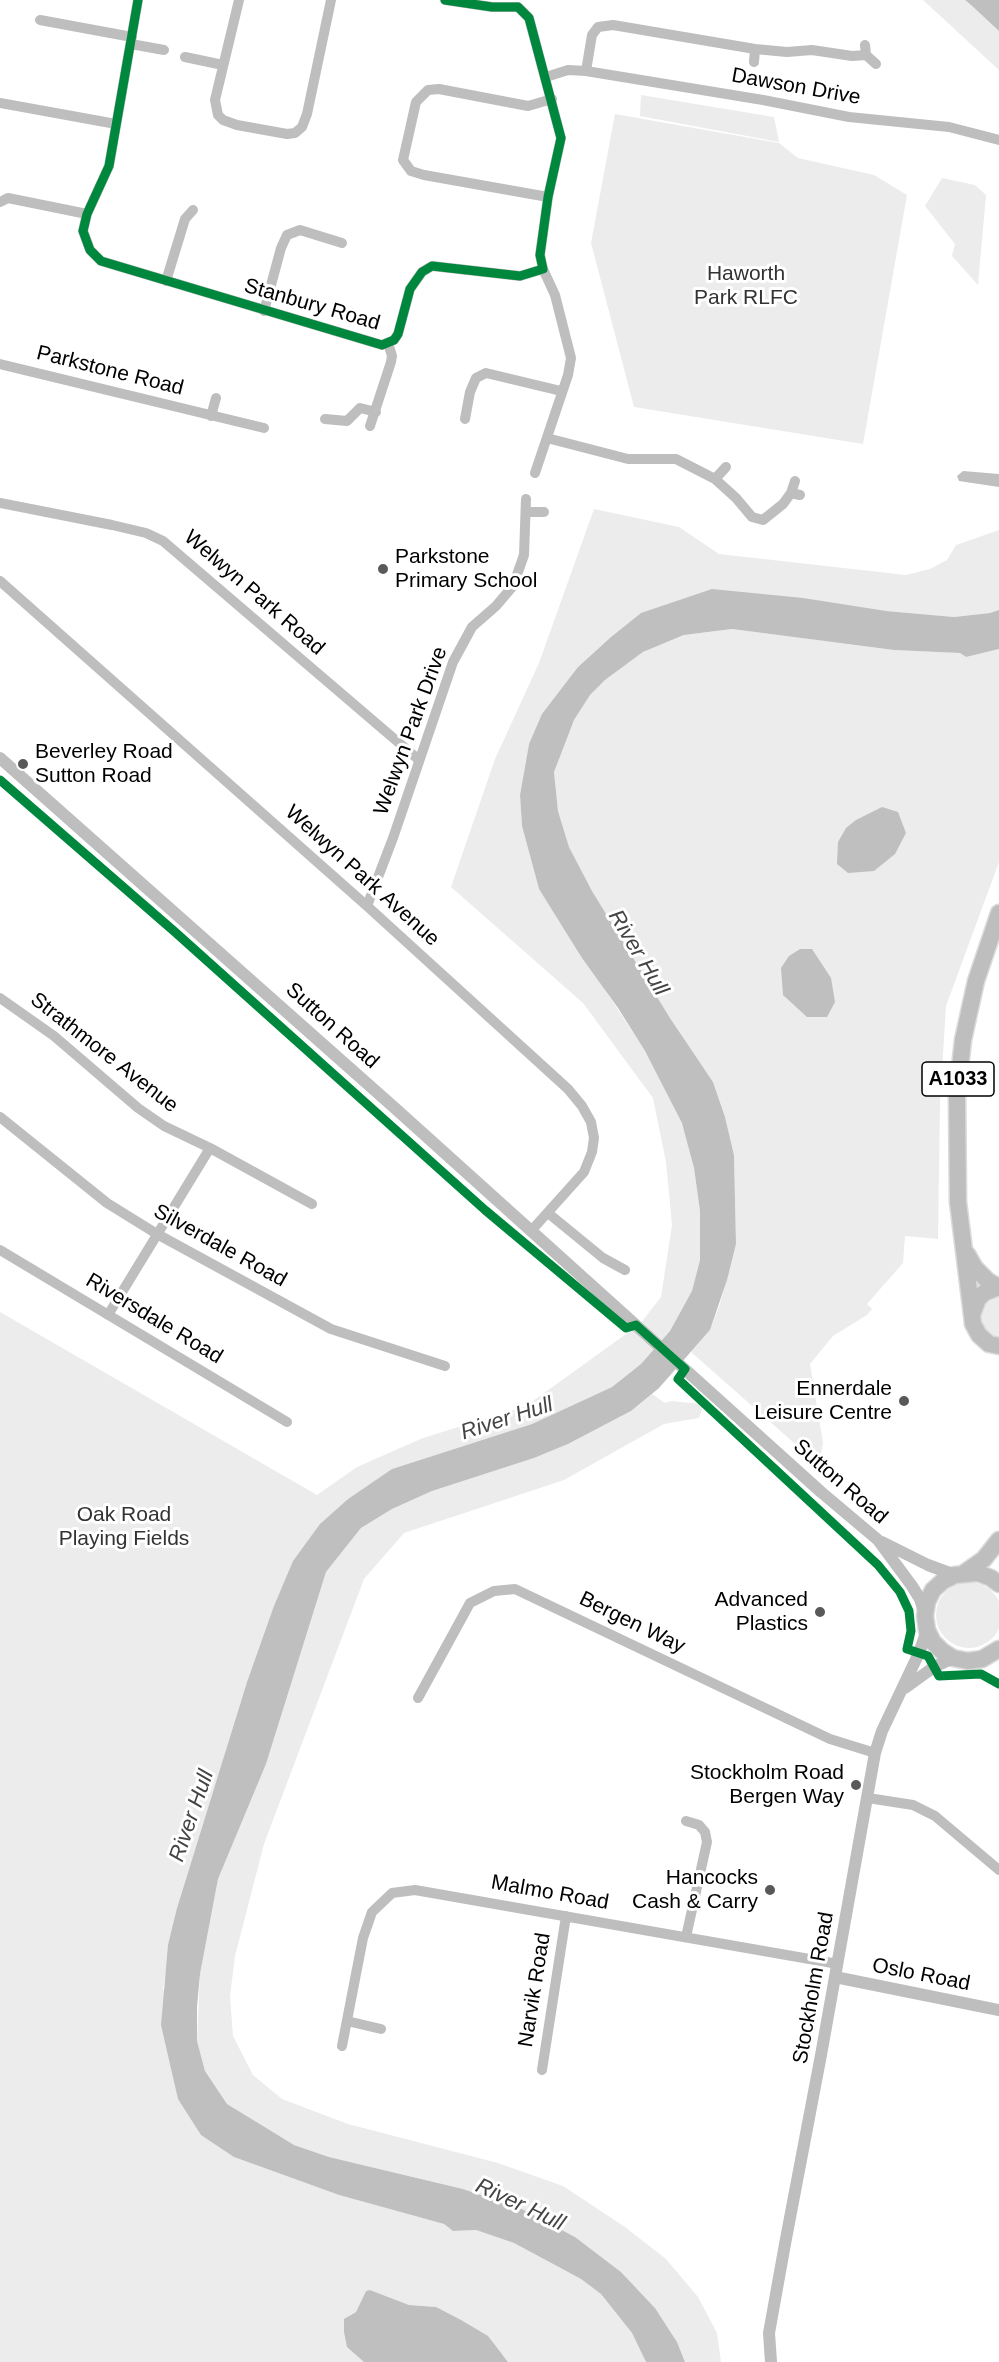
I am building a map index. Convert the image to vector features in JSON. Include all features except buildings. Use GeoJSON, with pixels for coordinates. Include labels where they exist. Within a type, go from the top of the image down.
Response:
{"type":"FeatureCollection","features":[{"type":"Feature","properties":{"kind":"highway","name":"A1033"},"geometry":{"type":"LineString","coordinates":[[972,1315],[958,1202],[956,1159],[959,1072],[976,981],[999,913]]}},
{"type":"Feature","properties":{"kind":"highway","name":"A1033"},"geometry":{"type":"LineString","coordinates":[[964,1251],[975,1268],[988,1281],[999,1287]]}},
{"type":"Feature","properties":{"kind":"highway"},"geometry":{"type":"LineString","coordinates":[[998,1348],[979,1335],[973,1324],[972,1315],[978,1299],[999,1287]]}},
{"type":"Feature","properties":{"kind":"highway"},"geometry":{"type":"LineString","coordinates":[[999,1540],[984,1559],[960,1574],[943,1581],[933,1590],[927,1602],[926,1623],[933,1642],[953,1658],[968,1661],[982,1659],[999,1649]]}},
{"type":"Feature","properties":{"kind":"highway"},"geometry":{"type":"LineString","coordinates":[[960,1574],[978,1573],[999,1584]]}},
{"type":"Feature","properties":{"kind":"highway"},"geometry":{"type":"LineString","coordinates":[[982,1659],[999,1667]]}},
{"type":"Feature","properties":{"kind":"street","name":"Stanbury Road"},"geometry":{"type":"LineString","coordinates":[[138,0],[109,166],[87,214],[83,231],[90,250],[101,261],[381,345],[388,344],[398,334],[410,289],[422,272],[432,266],[520,276],[543,268]]}},
{"type":"Feature","properties":{"kind":"street"},"geometry":{"type":"LineString","coordinates":[[238,0],[215,100],[218,115],[223,120],[246,127],[295,133],[302,127],[307,114],[331,0]]}},
{"type":"Feature","properties":{"kind":"street"},"geometry":{"type":"LineString","coordinates":[[445,0],[492,7],[519,3],[529,18],[561,138],[548,197],[540,255],[555,295],[571,358],[568,375],[535,473]]}},
{"type":"Feature","properties":{"kind":"street"},"geometry":{"type":"LineString","coordinates":[[40,20],[132,40],[164,50]]}},
{"type":"Feature","properties":{"kind":"street"},"geometry":{"type":"LineString","coordinates":[[586,71],[592,35],[598,27],[613,25],[756,49],[788,52],[812,50],[852,56],[866,50],[876,64]]}},
{"type":"Feature","properties":{"kind":"street"},"geometry":{"type":"LineString","coordinates":[[754,62],[756,49]]}},
{"type":"Feature","properties":{"kind":"street"},"geometry":{"type":"LineString","coordinates":[[185,57],[224,65]]}},
{"type":"Feature","properties":{"kind":"street","name":"Dawson Drive"},"geometry":{"type":"LineString","coordinates":[[546,77],[568,70],[586,71],[763,100],[849,117],[949,127],[999,140]]}},
{"type":"Feature","properties":{"kind":"street"},"geometry":{"type":"LineString","coordinates":[[548,197],[424,175],[411,171],[404,160],[416,102],[428,90],[439,89],[528,106],[552,99]]}},
{"type":"Feature","properties":{"kind":"street"},"geometry":{"type":"LineString","coordinates":[[0,103],[116,124]]}},
{"type":"Feature","properties":{"kind":"street"},"geometry":{"type":"LineString","coordinates":[[0,202],[8,198],[87,214]]}},
{"type":"Feature","properties":{"kind":"street"},"geometry":{"type":"LineString","coordinates":[[166,281],[185,219],[193,210]]}},
{"type":"Feature","properties":{"kind":"street"},"geometry":{"type":"LineString","coordinates":[[264,311],[281,248],[287,235],[300,230],[336,237]]}},
{"type":"Feature","properties":{"kind":"street"},"geometry":{"type":"LineString","coordinates":[[370,426],[392,356],[388,344]]}},
{"type":"Feature","properties":{"kind":"street","name":"Parkstone Road"},"geometry":{"type":"LineString","coordinates":[[0,364],[264,428]]}},
{"type":"Feature","properties":{"kind":"street"},"geometry":{"type":"LineString","coordinates":[[465,419],[470,392],[476,378],[486,374],[561,391]]}},
{"type":"Feature","properties":{"kind":"street"},"geometry":{"type":"LineString","coordinates":[[211,416],[216,398]]}},
{"type":"Feature","properties":{"kind":"street"},"geometry":{"type":"LineString","coordinates":[[325,419],[347,421],[360,408],[376,412]]}},
{"type":"Feature","properties":{"kind":"street"},"geometry":{"type":"LineString","coordinates":[[547,438],[590,445],[628,459],[676,459],[715,479],[752,517],[764,520],[796,494],[795,481]]}},
{"type":"Feature","properties":{"kind":"street"},"geometry":{"type":"LineString","coordinates":[[715,479],[726,467]]}},
{"type":"Feature","properties":{"kind":"street","name":"Welwyn Park Drive"},"geometry":{"type":"LineString","coordinates":[[367,906],[393,838],[453,662],[472,627],[496,606],[513,586],[524,555],[526,499]]}},
{"type":"Feature","properties":{"kind":"street","name":"Welwyn Park Road"},"geometry":{"type":"LineString","coordinates":[[0,503],[112,525],[146,533],[163,541],[419,760]]}},
{"type":"Feature","properties":{"kind":"street"},"geometry":{"type":"LineString","coordinates":[[526,512],[544,512]]}},
{"type":"Feature","properties":{"kind":"street","name":"Welwyn Park Avenue"},"geometry":{"type":"LineString","coordinates":[[0,581],[367,906],[568,1089],[582,1106],[591,1122],[594,1137],[592,1152],[584,1172],[531,1231]]}},
{"type":"Feature","properties":{"kind":"street","name":"Sutton Road"},"geometry":{"type":"LineString","coordinates":[[0,758],[636,1325],[813,1486],[879,1540],[920,1599],[926,1623]]}},
{"type":"Feature","properties":{"kind":"street","name":"Strathmore Avenue"},"geometry":{"type":"LineString","coordinates":[[0,998],[54,1036],[138,1108],[164,1126],[210,1148],[312,1204]]}},
{"type":"Feature","properties":{"kind":"street","name":"Silverdale Road"},"geometry":{"type":"LineString","coordinates":[[0,1117],[107,1203],[157,1234],[331,1329],[445,1366]]}},
{"type":"Feature","properties":{"kind":"street"},"geometry":{"type":"LineString","coordinates":[[108,1315],[210,1148]]}},
{"type":"Feature","properties":{"kind":"street"},"geometry":{"type":"LineString","coordinates":[[548,1212],[603,1258],[625,1270]]}},
{"type":"Feature","properties":{"kind":"street","name":"Riversdale Road"},"geometry":{"type":"LineString","coordinates":[[0,1250],[288,1422]]}},
{"type":"Feature","properties":{"kind":"street"},"geometry":{"type":"LineString","coordinates":[[879,1540],[928,1565],[960,1574]]}},
{"type":"Feature","properties":{"kind":"street","name":"Bergen Way"},"geometry":{"type":"LineString","coordinates":[[418,1698],[470,1603],[494,1591],[515,1589],[830,1739],[875,1753]]}},
{"type":"Feature","properties":{"kind":"street","name":"Stockholm Road"},"geometry":{"type":"LineString","coordinates":[[771,2362],[770,2333],[875,1753],[882,1731],[902,1691],[926,1623]]}},
{"type":"Feature","properties":{"kind":"street"},"geometry":{"type":"LineString","coordinates":[[902,1691],[934,1667],[953,1658]]}},
{"type":"Feature","properties":{"kind":"street"},"geometry":{"type":"LineString","coordinates":[[868,1798],[913,1805],[935,1816],[999,1870]]}},
{"type":"Feature","properties":{"kind":"street"},"geometry":{"type":"LineString","coordinates":[[686,1821],[699,1825],[705,1832],[706,1842],[686,1937]]}},
{"type":"Feature","properties":{"kind":"street","name":"Malmo Road"},"geometry":{"type":"LineString","coordinates":[[342,2046],[363,1938],[372,1912],[392,1893],[415,1890],[838,1964]]}},
{"type":"Feature","properties":{"kind":"street","name":"Narvik Road"},"geometry":{"type":"LineString","coordinates":[[542,2070],[566,1916]]}},
{"type":"Feature","properties":{"kind":"street","name":"Oslo Road"},"geometry":{"type":"LineString","coordinates":[[835,1977],[999,2010]]}},
{"type":"Feature","properties":{"kind":"street"},"geometry":{"type":"LineString","coordinates":[[347,2021],[381,2029]]}},
{"type":"Feature","properties":{"kind":"green space"},"geometry":{"type":"Polygon","coordinates":[[[923,0],[965,0],[971,5],[999,31],[999,70],[923,0]]]}},
{"type":"Feature","properties":{"kind":"green space"},"geometry":{"type":"Polygon","coordinates":[[[641,95],[774,117],[779,142],[640,116],[641,95]]]}},
{"type":"Feature","properties":{"kind":"green space","name":"Haworth Park RLFC"},"geometry":{"type":"Polygon","coordinates":[[[615,114],[779,143],[798,158],[874,175],[907,195],[863,444],[634,407],[591,243],[615,114]]]}},
{"type":"Feature","properties":{"kind":"green space"},"geometry":{"type":"Polygon","coordinates":[[[942,178],[975,185],[986,195],[978,285],[952,256],[955,244],[925,206],[942,178]]]}},
{"type":"Feature","properties":{"kind":"green space","name":"Oak Road Playing Fields"},"geometry":{"type":"Polygon","coordinates":[[[594,509],[679,527],[719,554],[906,575],[930,569],[947,560],[956,545],[999,530],[999,610],[954,617],[886,611],[641,613],[578,667],[529,744],[520,795],[522,826],[539,889],[645,1051],[683,1123],[694,1168],[700,1211],[700,1260],[692,1292],[670,1331],[641,1364],[612,1387],[532,1424],[392,1469],[348,1499],[320,1525],[293,1561],[247,1682],[177,1908],[163,1989],[234,2157],[339,2195],[444,2224],[453,2231],[476,2230],[514,2243],[581,2279],[601,2294],[632,2333],[646,2362],[508,2362],[503,2355],[436,2307],[409,2305],[370,2290],[366,2291],[356,2312],[350,2315],[360,2358],[364,2362],[0,2362],[0,1312],[317,1495],[357,1467],[423,1438],[526,1406],[640,1324],[661,1297],[672,1225],[666,1162],[653,1098],[583,1003],[451,887],[495,759],[539,663],[594,509]]]}},
{"type":"Feature","properties":{"kind":"green space"},"geometry":{"type":"Polygon","coordinates":[[[732,629],[894,650],[960,653],[966,657],[999,649],[999,862],[946,1006],[940,1103],[938,1239],[905,1236],[903,1263],[867,1304],[872,1309],[867,1315],[833,1336],[810,1364],[823,1443],[819,1465],[691,1352],[710,1330],[720,1304],[736,1244],[734,1155],[725,1117],[713,1082],[670,1018],[592,891],[569,847],[558,811],[554,772],[574,720],[590,695],[605,680],[643,652],[685,635],[732,629]]]}},
{"type":"Feature","properties":{"kind":"green space"},"geometry":{"type":"Polygon","coordinates":[[[999,1297],[999,1338],[985,1331],[980,1317],[986,1303],[999,1297]]]}},
{"type":"Feature","properties":{"kind":"green space"},"geometry":{"type":"Polygon","coordinates":[[[652,1394],[665,1403],[671,1401],[701,1404],[703,1406],[699,1418],[664,1424],[564,1480],[404,1533],[364,1579],[264,1844],[235,1956],[230,1996],[233,2036],[253,2075],[282,2099],[348,2124],[498,2163],[563,2186],[625,2227],[666,2259],[698,2297],[717,2333],[721,2362],[685,2362],[677,2342],[655,2308],[621,2272],[575,2237],[520,2208],[463,2189],[329,2157],[294,2145],[265,2128],[227,2104],[205,2071],[197,2041],[200,1974],[218,1879],[266,1764],[326,1572],[361,1528],[392,1509],[432,1491],[534,1458],[568,1444],[631,1411],[652,1394]]]}},
{"type":"Feature","properties":{"kind":"green space"},"geometry":{"type":"Polygon","coordinates":[[[969,1582],[982,1585],[992,1592],[999,1602],[1002,1615],[999,1628],[992,1638],[982,1645],[969,1648],[956,1645],[946,1638],[939,1628],[936,1615],[939,1602],[946,1592],[956,1585],[969,1582]]]}},
{"type":"Feature","properties":{"kind":"shaded area"},"geometry":{"type":"Polygon","coordinates":[[[965,0],[999,0],[999,31],[971,5],[965,0]]]}},
{"type":"Feature","properties":{"kind":"shaded area"},"geometry":{"type":"Polygon","coordinates":[[[963,471],[999,474],[999,487],[959,481],[957,476],[963,471]]]}},
{"type":"Feature","properties":{"kind":"shaded area"},"geometry":{"type":"Polygon","coordinates":[[[712,589],[803,598],[886,611],[954,617],[999,610],[999,649],[966,657],[960,653],[894,650],[732,629],[684,635],[643,652],[605,680],[590,695],[574,720],[554,772],[558,811],[569,847],[592,891],[670,1018],[713,1082],[725,1117],[734,1155],[736,1244],[727,1280],[710,1330],[659,1388],[631,1411],[568,1444],[534,1458],[432,1491],[392,1509],[361,1528],[326,1572],[266,1764],[218,1879],[200,1974],[197,2007],[197,2041],[205,2071],[227,2104],[294,2145],[329,2157],[463,2189],[520,2208],[575,2237],[621,2272],[655,2308],[677,2342],[685,2362],[646,2362],[632,2333],[601,2294],[581,2279],[514,2243],[476,2230],[453,2231],[444,2224],[339,2195],[234,2157],[201,2135],[178,2099],[161,2025],[168,1945],[177,1908],[247,1682],[293,1561],[320,1524],[348,1499],[392,1469],[532,1424],[612,1387],[641,1364],[670,1331],[692,1291],[700,1260],[700,1211],[694,1168],[682,1123],[645,1051],[539,889],[522,826],[520,795],[529,744],[542,714],[578,667],[641,613],[712,589]]]}},
{"type":"Feature","properties":{"kind":"shaded area"},"geometry":{"type":"Polygon","coordinates":[[[882,807],[898,812],[906,833],[895,854],[874,871],[848,873],[837,864],[838,842],[846,828],[856,820],[882,807]]]}},
{"type":"Feature","properties":{"kind":"shaded area"},"geometry":{"type":"Polygon","coordinates":[[[800,949],[812,949],[831,978],[835,1002],[827,1017],[807,1017],[783,995],[781,968],[789,956],[800,949]]]}},
{"type":"Feature","properties":{"kind":"shaded area"},"geometry":{"type":"Polygon","coordinates":[[[370,2290],[409,2305],[436,2307],[461,2320],[488,2336],[508,2362],[364,2362],[347,2347],[344,2319],[356,2312],[366,2291],[370,2290]]]}},
{"type":"Feature","properties":{"kind":"cycle path"},"geometry":{"type":"LineString","coordinates":[[138,0],[109,166],[87,214],[83,231],[90,250],[101,261],[382,345],[394,340],[398,334],[410,289],[422,272],[432,266],[520,276],[543,269],[540,255],[548,197],[561,138],[529,18],[518,7],[492,7],[445,0]]}},
{"type":"Feature","properties":{"kind":"cycle path"},"geometry":{"type":"LineString","coordinates":[[0,780],[175,932],[485,1210],[626,1328],[636,1325],[685,1369],[678,1379],[878,1565],[900,1592],[909,1611],[911,1631],[907,1649],[928,1656],[939,1676],[981,1674],[999,1684]]}},
{"type":"Feature","properties":{"kind":"place","name":"Parkstone Primary School"},"geometry":{"type":"Point","coordinates":[383,569]}},
{"type":"Feature","properties":{"kind":"place","name":"Beverley Road Sutton Road"},"geometry":{"type":"Point","coordinates":[23,764]}},
{"type":"Feature","properties":{"kind":"place","name":"Ennerdale Leisure Centre"},"geometry":{"type":"Point","coordinates":[904,1401]}},
{"type":"Feature","properties":{"kind":"place","name":"Advanced Plastics"},"geometry":{"type":"Point","coordinates":[820,1612]}},
{"type":"Feature","properties":{"kind":"place","name":"Stockholm Road Bergen Way"},"geometry":{"type":"Point","coordinates":[856,1785]}},
{"type":"Feature","properties":{"kind":"place","name":"Hancocks Cash & Carry"},"geometry":{"type":"Point","coordinates":[770,1890]}},
{"type":"Feature","properties":{"kind":"water label","name":"River Hull"},"geometry":{"type":"Point","coordinates":[638,953]}},
{"type":"Feature","properties":{"kind":"water label","name":"River Hull"},"geometry":{"type":"Point","coordinates":[507,1419]}},
{"type":"Feature","properties":{"kind":"water label","name":"River Hull"},"geometry":{"type":"Point","coordinates":[192,1816]}},
{"type":"Feature","properties":{"kind":"water label","name":"River Hull"},"geometry":{"type":"Point","coordinates":[520,2205]}}]}
